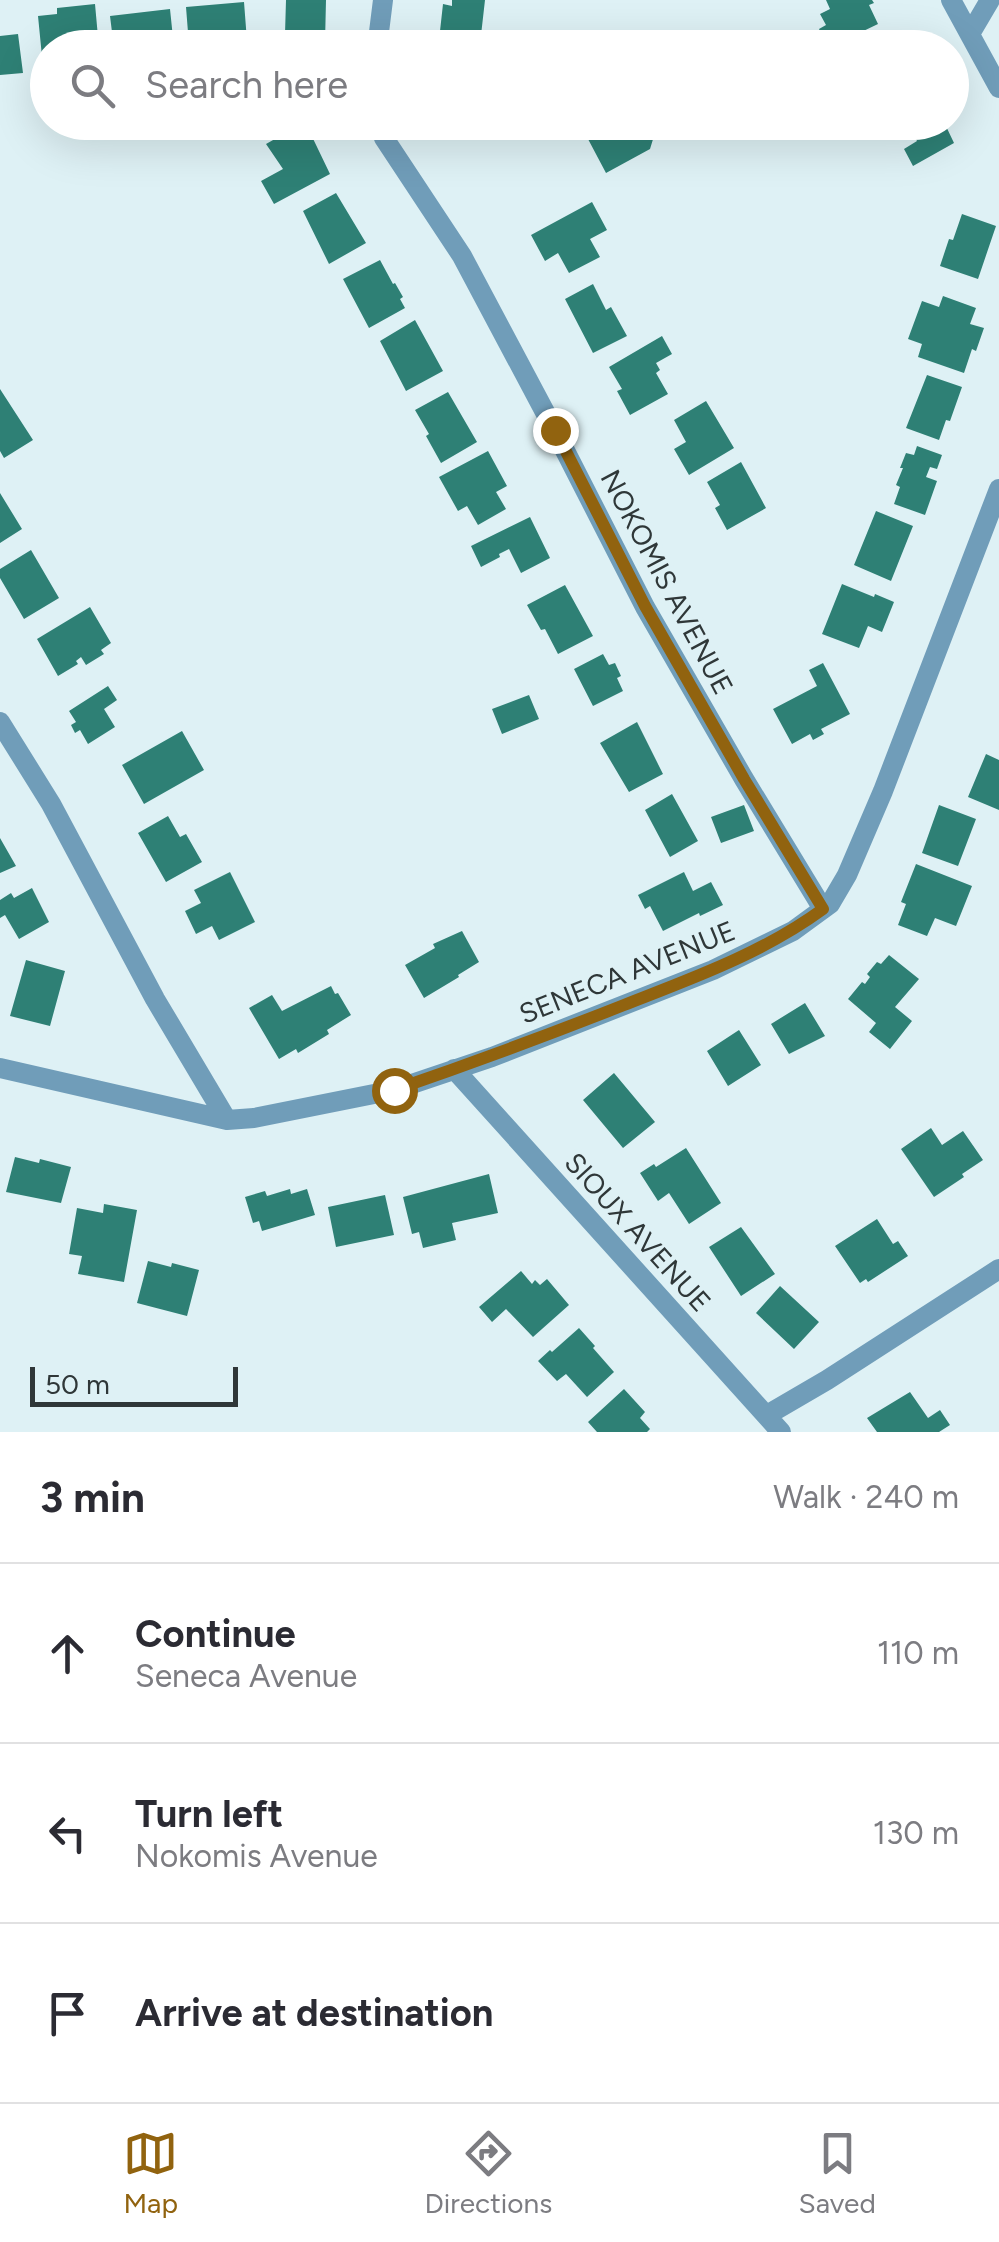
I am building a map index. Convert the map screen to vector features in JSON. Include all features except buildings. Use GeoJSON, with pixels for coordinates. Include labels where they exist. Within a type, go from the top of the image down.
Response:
{"type":"FeatureCollection","features":[{"type":"Feature","properties":{"kind":"street"},"geometry":{"type":"LineString","coordinates":[[379,30],[383,0]]}},
{"type":"Feature","properties":{"kind":"street"},"geometry":{"type":"LineString","coordinates":[[950,0],[968,30]]}},
{"type":"Feature","properties":{"kind":"street"},"geometry":{"type":"LineString","coordinates":[[990,0],[970,34],[999,88]]}},
{"type":"Feature","properties":{"kind":"street","name":"NOKOMIS AVENUE"},"geometry":{"type":"LineString","coordinates":[[385,140],[471,273],[645,606],[823,909]]}},
{"type":"Feature","properties":{"kind":"street","name":"SENECA AVENUE"},"geometry":{"type":"LineString","coordinates":[[0,1068],[227,1120],[254,1118],[394,1090],[713,970],[793,931],[830,904],[846,875],[999,489]]}},
{"type":"Feature","properties":{"kind":"street"},"geometry":{"type":"LineString","coordinates":[[0,722],[227,1120]]}},
{"type":"Feature","properties":{"kind":"street","name":"SIOUX AVENUE"},"geometry":{"type":"LineString","coordinates":[[454,1069],[781,1432]]}},
{"type":"Feature","properties":{"kind":"street"},"geometry":{"type":"LineString","coordinates":[[767,1415],[999,1270]]}},
{"type":"Feature","properties":{"kind":"route"},"geometry":{"type":"LineString","coordinates":[[394,1090],[713,970],[793,931],[823,909],[645,606],[555,430]]}}]}
